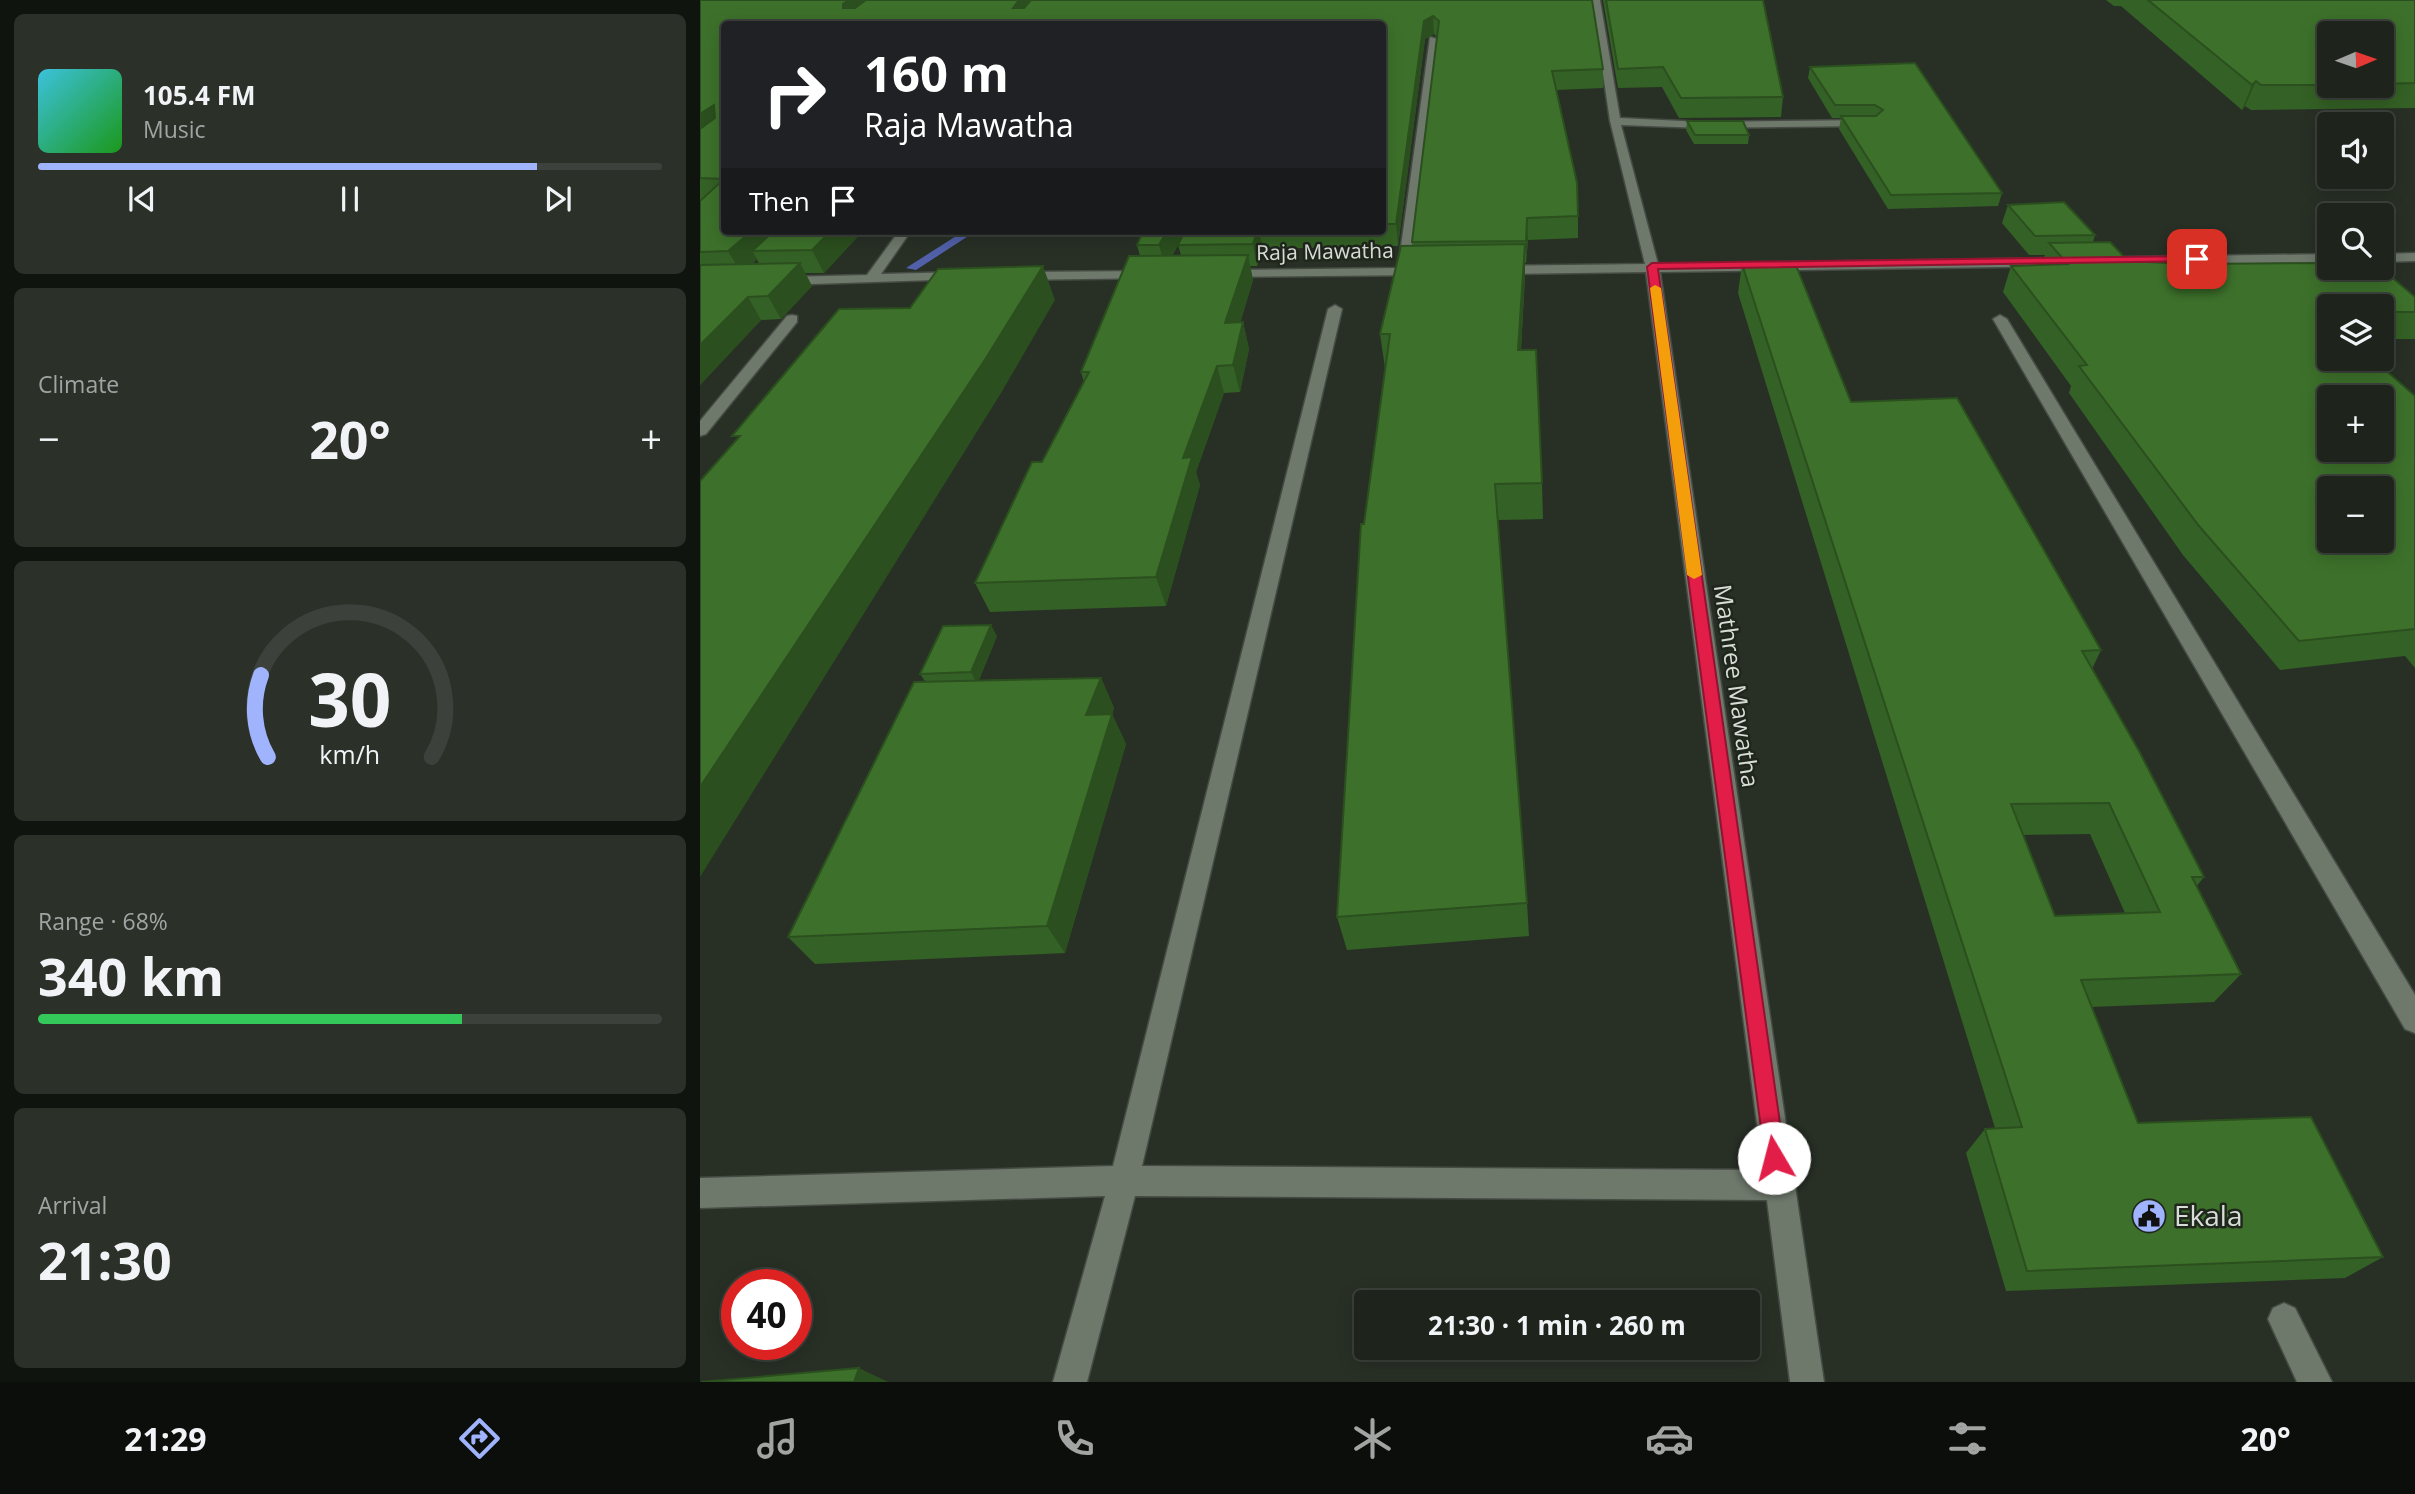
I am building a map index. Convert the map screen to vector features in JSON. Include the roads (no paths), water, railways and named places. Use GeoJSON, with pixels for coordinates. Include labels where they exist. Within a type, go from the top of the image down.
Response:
{"type":"FeatureCollection","features":[{"type":"Feature","properties":{"kind":"street","name":"Mathree Mawatha"},"geometry":{"type":"LineString","coordinates":[[1596,0],[1615,121],[1652,267],[1807,1382]]}},
{"type":"Feature","properties":{"kind":"street"},"geometry":{"type":"LineString","coordinates":[[1404,272],[1433,38]]}},
{"type":"Feature","properties":{"kind":"street"},"geometry":{"type":"LineString","coordinates":[[1615,121],[1703,125],[1872,122]]}},
{"type":"Feature","properties":{"kind":"street"},"geometry":{"type":"LineString","coordinates":[[872,277],[902,235]]}},
{"type":"Feature","properties":{"kind":"street"},"geometry":{"type":"LineString","coordinates":[[2394,258],[2415,257]]}},
{"type":"Feature","properties":{"kind":"street"},"geometry":{"type":"LineString","coordinates":[[1487,270],[2317,258]]}},
{"type":"Feature","properties":{"kind":"street","name":"Raja Mawatha"},"geometry":{"type":"LineString","coordinates":[[1213,274],[1432,271]]}},
{"type":"Feature","properties":{"kind":"street"},"geometry":{"type":"LineString","coordinates":[[1008,276],[1158,275]]}},
{"type":"Feature","properties":{"kind":"street"},"geometry":{"type":"LineString","coordinates":[[771,281],[981,276]]}},
{"type":"Feature","properties":{"kind":"street"},"geometry":{"type":"LineString","coordinates":[[1070,1382],[1124,1181],[1335,309]]}},
{"type":"Feature","properties":{"kind":"street"},"geometry":{"type":"LineString","coordinates":[[2000,318],[2415,1020]]}},
{"type":"Feature","properties":{"kind":"street"},"geometry":{"type":"LineString","coordinates":[[700,431],[792,319]]}},
{"type":"Feature","properties":{"kind":"street"},"geometry":{"type":"LineString","coordinates":[[700,1193],[1124,1181],[1778,1185]]}},
{"type":"Feature","properties":{"kind":"street"},"geometry":{"type":"LineString","coordinates":[[2284,1319],[2315,1382]]}},
{"type":"Feature","properties":{"kind":"waterway"},"geometry":{"type":"LineString","coordinates":[[912,268],[965,235]]}},
{"type":"Feature","properties":{"kind":"place","name":"Ekala"},"geometry":{"type":"Point","coordinates":[2149,1216]}}]}
